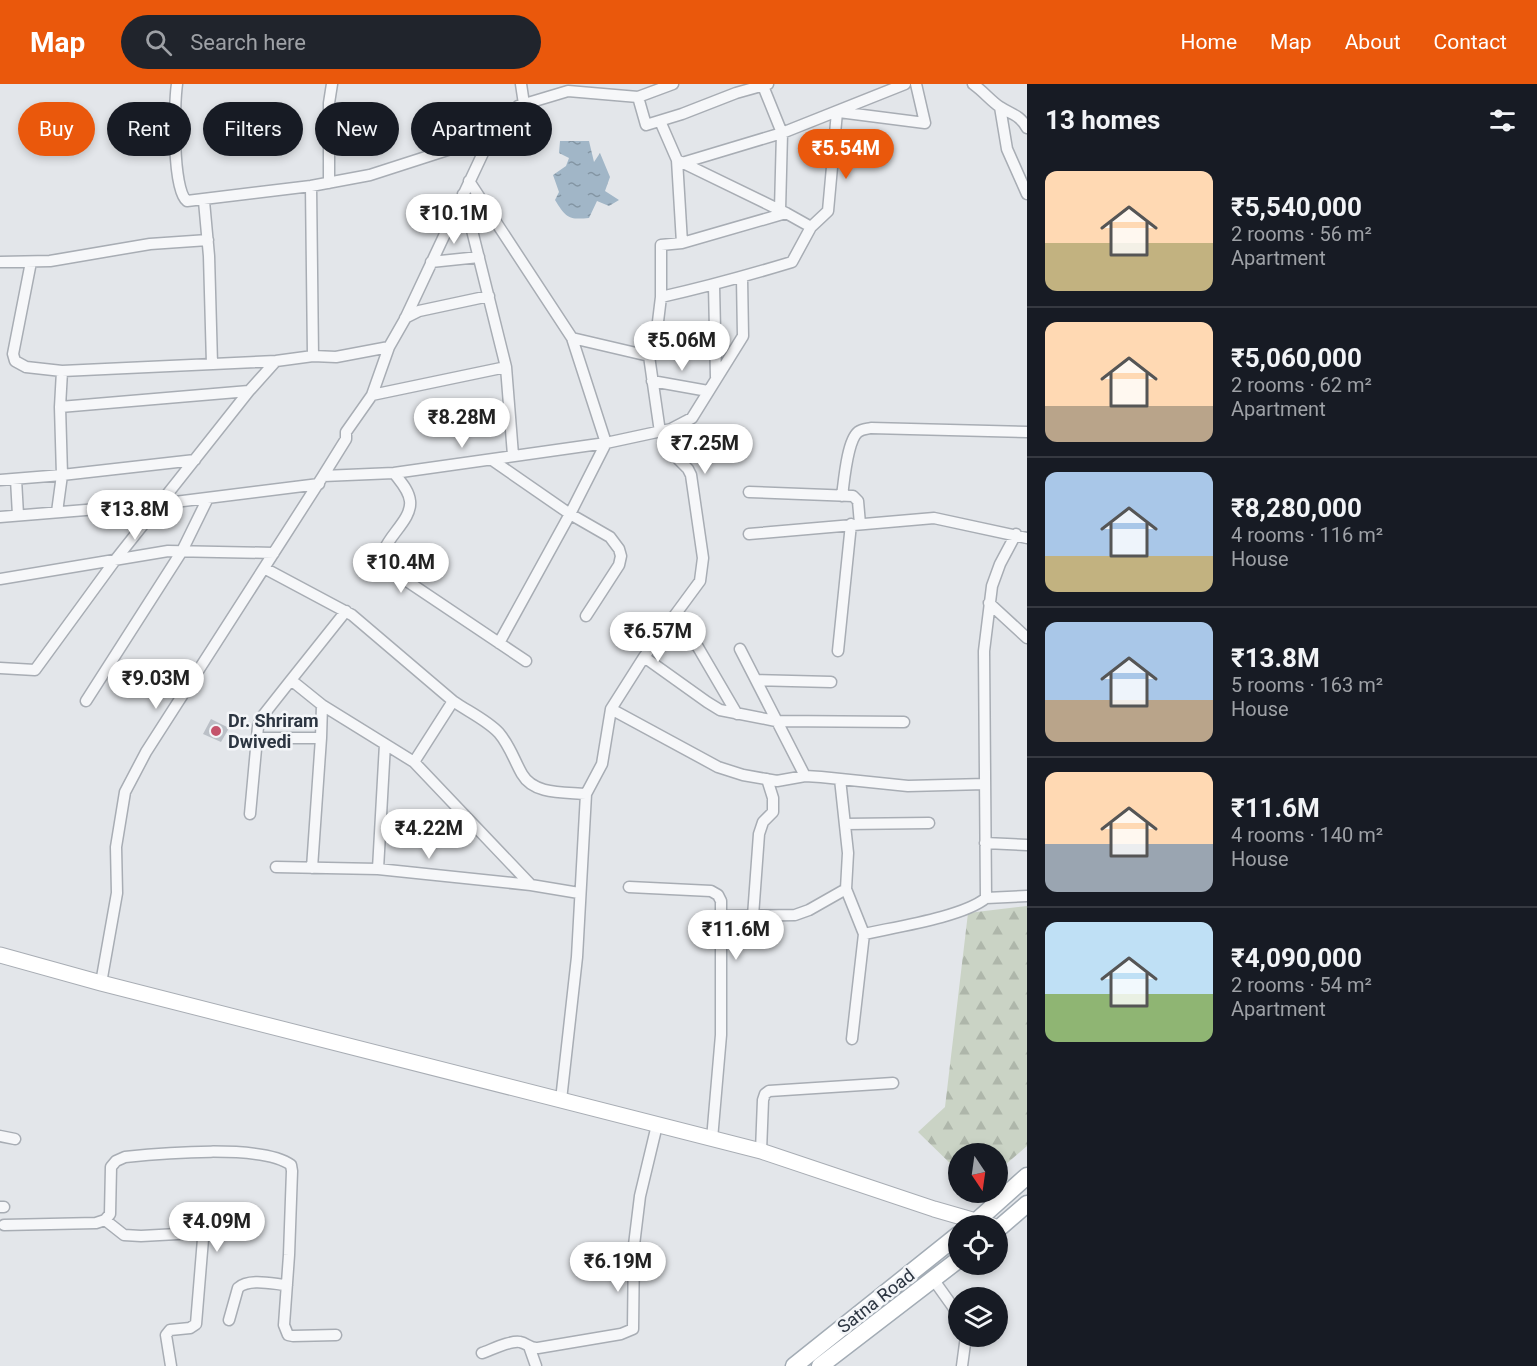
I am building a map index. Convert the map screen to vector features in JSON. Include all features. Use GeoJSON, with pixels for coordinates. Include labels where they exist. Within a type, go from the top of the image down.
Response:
{"type":"FeatureCollection","features":[{"type":"Feature","properties":{"kind":"main road"},"geometry":{"type":"LineString","coordinates":[[997,1215],[1027,1176]]}},
{"type":"Feature","properties":{"kind":"main road"},"geometry":{"type":"LineString","coordinates":[[1008,1215],[1027,1204]]}},
{"type":"Feature","properties":{"kind":"main road","name":"Satna Road"},"geometry":{"type":"LineString","coordinates":[[794,1366],[948,1243]]}},
{"type":"Feature","properties":{"kind":"main road"},"geometry":{"type":"LineString","coordinates":[[820,1366],[948,1268]]}},
{"type":"Feature","properties":{"kind":"street"},"geometry":{"type":"LineString","coordinates":[[177,84],[174,135],[181,194],[187,201],[204,201],[329,183],[370,175],[432,156]]}},
{"type":"Feature","properties":{"kind":"street"},"geometry":{"type":"LineString","coordinates":[[329,183],[329,103],[332,84]]}},
{"type":"Feature","properties":{"kind":"street"},"geometry":{"type":"LineString","coordinates":[[521,84],[524,102]]}},
{"type":"Feature","properties":{"kind":"street"},"geometry":{"type":"LineString","coordinates":[[530,102],[569,88],[638,97],[673,84]]}},
{"type":"Feature","properties":{"kind":"street"},"geometry":{"type":"LineString","coordinates":[[680,161],[782,133],[905,84]]}},
{"type":"Feature","properties":{"kind":"street"},"geometry":{"type":"LineString","coordinates":[[837,112],[925,123],[916,84]]}},
{"type":"Feature","properties":{"kind":"street"},"geometry":{"type":"LineString","coordinates":[[973,84],[988,88],[1000,107],[1007,149],[1027,194]]}},
{"type":"Feature","properties":{"kind":"street"},"geometry":{"type":"LineString","coordinates":[[638,97],[646,125],[765,85],[782,133],[783,211]]}},
{"type":"Feature","properties":{"kind":"street"},"geometry":{"type":"LineString","coordinates":[[1000,107],[1012,112],[1027,128]]}},
{"type":"Feature","properties":{"kind":"street"},"geometry":{"type":"LineString","coordinates":[[661,297],[742,278],[792,262],[810,227],[828,211],[837,112]]}},
{"type":"Feature","properties":{"kind":"street"},"geometry":{"type":"LineString","coordinates":[[660,121],[680,161],[681,243]]}},
{"type":"Feature","properties":{"kind":"street"},"geometry":{"type":"LineString","coordinates":[[101,983],[117,893],[116,847],[125,792],[146,752],[321,480],[346,439],[346,432],[372,395],[388,348],[405,319],[481,156]]}},
{"type":"Feature","properties":{"kind":"street"},"geometry":{"type":"LineString","coordinates":[[680,161],[783,211],[810,227]]}},
{"type":"Feature","properties":{"kind":"street"},"geometry":{"type":"LineString","coordinates":[[469,181],[574,341],[606,443],[499,643]]}},
{"type":"Feature","properties":{"kind":"street"},"geometry":{"type":"LineString","coordinates":[[311,186],[313,356]]}},
{"type":"Feature","properties":{"kind":"street"},"geometry":{"type":"LineString","coordinates":[[463,194],[506,367],[513,455]]}},
{"type":"Feature","properties":{"kind":"street"},"geometry":{"type":"LineString","coordinates":[[204,201],[208,240],[212,364]]}},
{"type":"Feature","properties":{"kind":"street"},"geometry":{"type":"LineString","coordinates":[[660,432],[649,356],[656,338],[661,297],[661,246],[681,243],[783,211]]}},
{"type":"Feature","properties":{"kind":"street"},"geometry":{"type":"LineString","coordinates":[[0,262],[78,258],[150,244],[208,240]]}},
{"type":"Feature","properties":{"kind":"street"},"geometry":{"type":"LineString","coordinates":[[431,262],[479,257]]}},
{"type":"Feature","properties":{"kind":"street"},"geometry":{"type":"LineString","coordinates":[[31,261],[13,354],[15,362],[26,367],[62,370],[276,361],[313,356],[336,357],[388,348]]}},
{"type":"Feature","properties":{"kind":"street"},"geometry":{"type":"LineString","coordinates":[[0,517],[208,498],[321,480],[492,460],[513,455],[606,443],[672,429],[692,418],[743,336],[742,278]]}},
{"type":"Feature","properties":{"kind":"street"},"geometry":{"type":"LineString","coordinates":[[714,285],[716,377]]}},
{"type":"Feature","properties":{"kind":"street"},"geometry":{"type":"LineString","coordinates":[[405,319],[419,311],[489,296]]}},
{"type":"Feature","properties":{"kind":"street"},"geometry":{"type":"LineString","coordinates":[[574,341],[572,338],[649,356]]}},
{"type":"Feature","properties":{"kind":"street"},"geometry":{"type":"LineString","coordinates":[[0,669],[35,670],[116,559],[249,391],[276,361]]}},
{"type":"Feature","properties":{"kind":"street"},"geometry":{"type":"LineString","coordinates":[[372,395],[506,367]]}},
{"type":"Feature","properties":{"kind":"street"},"geometry":{"type":"LineString","coordinates":[[57,512],[62,475],[60,407],[62,370]]}},
{"type":"Feature","properties":{"kind":"street"},"geometry":{"type":"LineString","coordinates":[[652,381],[708,391]]}},
{"type":"Feature","properties":{"kind":"street"},"geometry":{"type":"LineString","coordinates":[[60,407],[249,391]]}},
{"type":"Feature","properties":{"kind":"street"},"geometry":{"type":"LineString","coordinates":[[842,496],[852,442],[859,431],[872,428],[1027,432]]}},
{"type":"Feature","properties":{"kind":"street"},"geometry":{"type":"LineString","coordinates":[[561,1100],[577,957],[586,794],[602,764],[611,709],[644,657],[700,581],[703,558],[691,475],[685,465],[674,455],[672,429]]}},
{"type":"Feature","properties":{"kind":"street"},"geometry":{"type":"LineString","coordinates":[[0,480],[195,460]]}},
{"type":"Feature","properties":{"kind":"street"},"geometry":{"type":"LineString","coordinates":[[492,460],[616,543],[621,556],[619,565],[586,616]]}},
{"type":"Feature","properties":{"kind":"street"},"geometry":{"type":"LineString","coordinates":[[394,473],[407,491],[410,506],[406,517],[384,550],[383,563],[525,661]]}},
{"type":"Feature","properties":{"kind":"street"},"geometry":{"type":"LineString","coordinates":[[16,479],[18,515]]}},
{"type":"Feature","properties":{"kind":"street"},"geometry":{"type":"LineString","coordinates":[[749,492],[853,496],[857,499],[838,651]]}},
{"type":"Feature","properties":{"kind":"street"},"geometry":{"type":"LineString","coordinates":[[86,701],[182,551],[208,498]]}},
{"type":"Feature","properties":{"kind":"street"},"geometry":{"type":"LineString","coordinates":[[750,534],[934,518],[1027,538]]}},
{"type":"Feature","properties":{"kind":"street"},"geometry":{"type":"LineString","coordinates":[[986,898],[984,651],[992,586],[1000,564],[1016,534]]}},
{"type":"Feature","properties":{"kind":"street"},"geometry":{"type":"LineString","coordinates":[[0,579],[168,551],[274,553]]}},
{"type":"Feature","properties":{"kind":"street"},"geometry":{"type":"LineString","coordinates":[[264,568],[346,611],[453,701],[497,730],[529,783],[540,789],[586,794]]}},
{"type":"Feature","properties":{"kind":"street"},"geometry":{"type":"LineString","coordinates":[[989,603],[1027,638]]}},
{"type":"Feature","properties":{"kind":"street"},"geometry":{"type":"LineString","coordinates":[[250,814],[258,726],[261,718],[346,611]]}},
{"type":"Feature","properties":{"kind":"street"},"geometry":{"type":"LineString","coordinates":[[678,613],[737,714]]}},
{"type":"Feature","properties":{"kind":"street"},"geometry":{"type":"LineString","coordinates":[[740,649],[805,776]]}},
{"type":"Feature","properties":{"kind":"street"},"geometry":{"type":"LineString","coordinates":[[644,657],[720,710],[776,720],[904,722]]}},
{"type":"Feature","properties":{"kind":"street"},"geometry":{"type":"LineString","coordinates":[[291,680],[322,705],[414,762],[531,885]]}},
{"type":"Feature","properties":{"kind":"street"},"geometry":{"type":"LineString","coordinates":[[756,680],[831,682]]}},
{"type":"Feature","properties":{"kind":"street"},"geometry":{"type":"LineString","coordinates":[[414,762],[453,701]]}},
{"type":"Feature","properties":{"kind":"street"},"geometry":{"type":"LineString","coordinates":[[312,868],[322,705]]}},
{"type":"Feature","properties":{"kind":"street"},"geometry":{"type":"LineString","coordinates":[[611,709],[718,767],[743,776],[777,781],[805,776],[908,786],[985,784]]}},
{"type":"Feature","properties":{"kind":"street"},"geometry":{"type":"LineString","coordinates":[[257,738],[321,738]]}},
{"type":"Feature","properties":{"kind":"street"},"geometry":{"type":"LineString","coordinates":[[378,868],[385,744]]}},
{"type":"Feature","properties":{"kind":"street"},"geometry":{"type":"LineString","coordinates":[[753,916],[759,834],[763,822],[773,812],[773,798],[768,779]]}},
{"type":"Feature","properties":{"kind":"street"},"geometry":{"type":"LineString","coordinates":[[840,779],[848,853],[846,890],[864,934],[852,1039]]}},
{"type":"Feature","properties":{"kind":"street"},"geometry":{"type":"LineString","coordinates":[[845,824],[929,823]]}},
{"type":"Feature","properties":{"kind":"street"},"geometry":{"type":"LineString","coordinates":[[986,843],[1027,845]]}},
{"type":"Feature","properties":{"kind":"street"},"geometry":{"type":"LineString","coordinates":[[276,867],[378,868],[531,885],[579,893]]}},
{"type":"Feature","properties":{"kind":"street"},"geometry":{"type":"LineString","coordinates":[[629,887],[711,891],[718,895],[721,902],[723,916],[722,1035],[712,1139]]}},
{"type":"Feature","properties":{"kind":"street"},"geometry":{"type":"LineString","coordinates":[[723,916],[784,916],[802,913],[846,890]]}},
{"type":"Feature","properties":{"kind":"street"},"geometry":{"type":"LineString","coordinates":[[864,934],[959,912],[986,898],[1027,897]]}},
{"type":"Feature","properties":{"kind":"street"},"geometry":{"type":"LineString","coordinates":[[0,955],[101,983],[761,1151],[953,1215]]}},
{"type":"Feature","properties":{"kind":"street"},"geometry":{"type":"LineString","coordinates":[[761,1151],[763,1100],[768,1090],[893,1083]]}},
{"type":"Feature","properties":{"kind":"street"},"geometry":{"type":"LineString","coordinates":[[482,1353],[514,1342],[521,1341],[533,1348],[538,1348],[621,1334],[633,1329],[634,1245],[640,1196],[657,1125]]}},
{"type":"Feature","properties":{"kind":"street"},"geometry":{"type":"LineString","coordinates":[[0,1136],[15,1139]]}},
{"type":"Feature","properties":{"kind":"street"},"geometry":{"type":"LineString","coordinates":[[4,1226],[96,1223],[105,1220],[111,1214],[111,1167],[116,1161],[125,1157],[202,1152],[264,1154],[278,1157],[291,1165],[292,1171],[284,1325],[288,1335],[336,1335]]}},
{"type":"Feature","properties":{"kind":"street"},"geometry":{"type":"LineString","coordinates":[[105,1220],[124,1235],[196,1233],[203,1239],[196,1324],[190,1328],[170,1329],[166,1335],[171,1366]]}},
{"type":"Feature","properties":{"kind":"street"},"geometry":{"type":"LineString","coordinates":[[933,1279],[948,1300]]}},
{"type":"Feature","properties":{"kind":"street"},"geometry":{"type":"LineString","coordinates":[[229,1320],[238,1288],[242,1284],[287,1285]]}},
{"type":"Feature","properties":{"kind":"street"},"geometry":{"type":"LineString","coordinates":[[529,1346],[536,1366]]}},
{"type":"Feature","properties":{"kind":"street"},"geometry":{"type":"LineString","coordinates":[[962,1366],[965,1347]]}},
{"type":"Feature","properties":{"kind":"green space"},"geometry":{"type":"Polygon","coordinates":[[[1027,906],[1027,1146],[1008,1162],[1008,1143],[948,1143],[948,1161],[918,1132],[945,1107],[968,913],[1027,906]]]}},
{"type":"Feature","properties":{"kind":"water"},"geometry":{"type":"Polygon","coordinates":[[[560,141],[589,141],[594,162],[600,153],[610,177],[605,191],[619,200],[609,206],[597,201],[589,218],[572,218],[562,211],[555,200],[559,192],[553,175],[566,166],[569,158],[559,153],[560,141]]]}},
{"type":"Feature","properties":{"kind":"building","name":"Dr. Shriram Dwivedi"},"geometry":{"type":"Polygon","coordinates":[[[211,719],[229,728],[221,742],[203,734],[211,719]]]}},
{"type":"Feature","properties":{"kind":"place","name":"Dr. Shriram Dwivedi"},"geometry":{"type":"Point","coordinates":[216,731]}}]}
